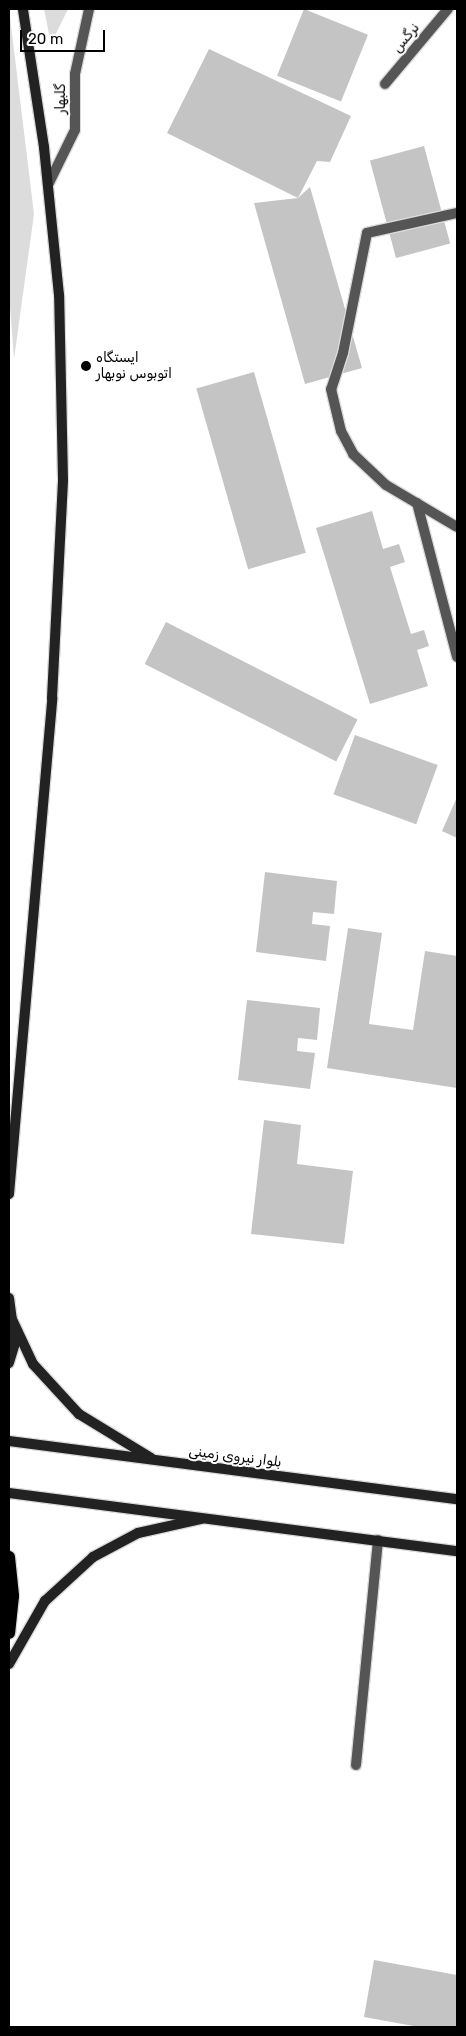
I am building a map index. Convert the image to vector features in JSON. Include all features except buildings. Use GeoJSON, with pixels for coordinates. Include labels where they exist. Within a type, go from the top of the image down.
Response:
{"type":"FeatureCollection","features":[{"type":"Feature","properties":{"kind":"main road"},"geometry":{"type":"LineString","coordinates":[[9,1194],[52,698],[62,480],[58,295],[48,185],[23,9]]}},
{"type":"Feature","properties":{"kind":"main road"},"geometry":{"type":"LineString","coordinates":[[9,1298],[15,1343],[9,1363]]}},
{"type":"Feature","properties":{"kind":"main road"},"geometry":{"type":"LineString","coordinates":[[11,1317],[33,1364],[80,1414],[154,1460]]}},
{"type":"Feature","properties":{"kind":"main road","name":"بلوار نیروی زمینی"},"geometry":{"type":"LineString","coordinates":[[9,1441],[457,1499]]}},
{"type":"Feature","properties":{"kind":"main road"},"geometry":{"type":"LineString","coordinates":[[9,1493],[209,1517],[457,1551]]}},
{"type":"Feature","properties":{"kind":"main road"},"geometry":{"type":"LineString","coordinates":[[9,1664],[45,1601],[93,1558],[138,1532],[209,1517]]}},
{"type":"Feature","properties":{"kind":"main road"},"geometry":{"type":"LineString","coordinates":[[9,1557],[13,1596],[9,1633]]}},
{"type":"Feature","properties":{"kind":"street","name":"گلبهار"},"geometry":{"type":"LineString","coordinates":[[48,185],[75,130],[75,74],[89,9]]}},
{"type":"Feature","properties":{"kind":"street","name":"نرگس"},"geometry":{"type":"LineString","coordinates":[[385,84],[448,9]]}},
{"type":"Feature","properties":{"kind":"street"},"geometry":{"type":"LineString","coordinates":[[457,213],[367,233],[343,353],[331,389],[353,454],[386,485],[457,526]]}},
{"type":"Feature","properties":{"kind":"street"},"geometry":{"type":"LineString","coordinates":[[417,503],[457,657]]}},
{"type":"Feature","properties":{"kind":"street"},"geometry":{"type":"LineString","coordinates":[[356,1765],[378,1540]]}},
{"type":"Feature","properties":{"kind":"shaded area"},"geometry":{"type":"Polygon","coordinates":[[[9,9],[34,214],[14,359],[9,294],[9,9]]]}},
{"type":"Feature","properties":{"kind":"shaded area"},"geometry":{"type":"Polygon","coordinates":[[[44,9],[68,9],[51,44],[44,9]]]}},
{"type":"Feature","properties":{"kind":"place","name":"ایستگاه اتوبوس نوبهار"},"geometry":{"type":"Point","coordinates":[86,366]}}]}
